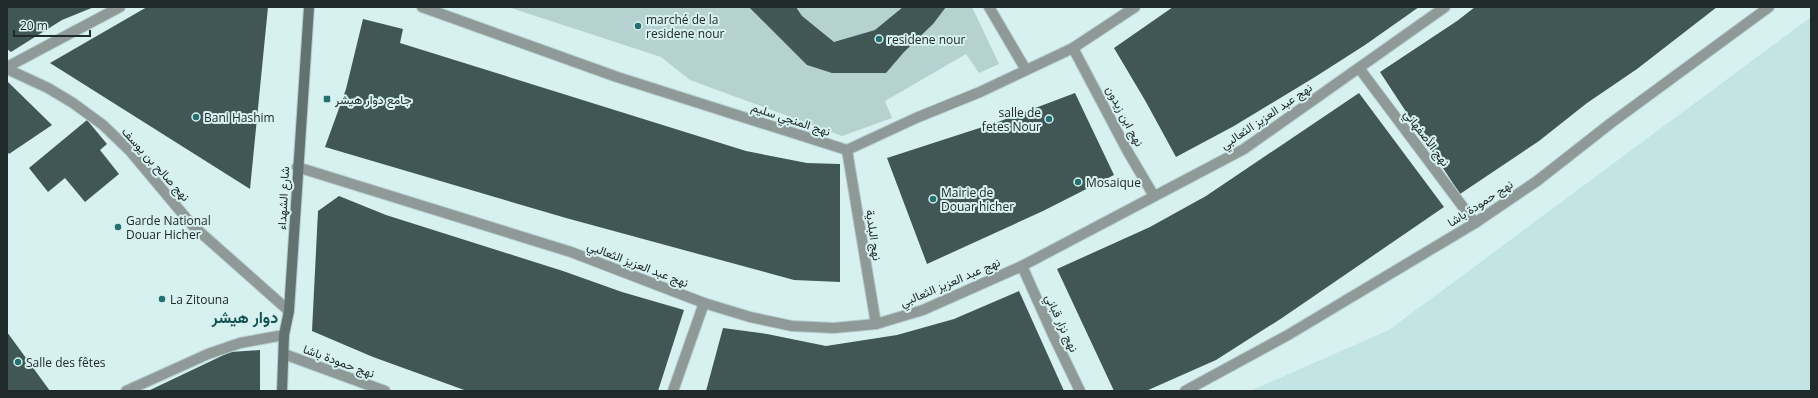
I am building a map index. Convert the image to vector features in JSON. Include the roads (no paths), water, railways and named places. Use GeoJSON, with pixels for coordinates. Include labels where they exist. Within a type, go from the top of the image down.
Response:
{"type":"FeatureCollection","features":[{"type":"Feature","properties":{"kind":"street"},"geometry":{"type":"LineString","coordinates":[[7,68],[120,7]]}},
{"type":"Feature","properties":{"kind":"street","name":"شارع الشهداء"},"geometry":{"type":"LineString","coordinates":[[282,391],[284,335],[289,311],[297,167],[309,7]]}},
{"type":"Feature","properties":{"kind":"street","name":"نهج المنجي سليم"},"geometry":{"type":"LineString","coordinates":[[422,7],[618,77],[847,150]]}},
{"type":"Feature","properties":{"kind":"street"},"geometry":{"type":"LineString","coordinates":[[989,7],[1026,70]]}},
{"type":"Feature","properties":{"kind":"street"},"geometry":{"type":"LineString","coordinates":[[847,150],[916,118],[980,92],[1073,48],[1136,7]]}},
{"type":"Feature","properties":{"kind":"street","name":"نهج عبد العزيز الثعالبي"},"geometry":{"type":"LineString","coordinates":[[297,167],[571,252],[704,303],[750,317],[792,326],[834,328],[876,324],[924,310],[1022,266],[1244,149],[1445,7]]}},
{"type":"Feature","properties":{"kind":"street","name":"نهج حمودة باشا"},"geometry":{"type":"LineString","coordinates":[[1185,391],[1288,335],[1476,222],[1538,181],[1611,124],[1769,7]]}},
{"type":"Feature","properties":{"kind":"street","name":"نهج ابن زيدون"},"geometry":{"type":"LineString","coordinates":[[1073,48],[1128,152],[1154,196]]}},
{"type":"Feature","properties":{"kind":"street","name":"نهج صالح بن يوسف"},"geometry":{"type":"LineString","coordinates":[[7,68],[48,88],[73,103],[103,125],[130,151],[192,225],[289,311]]}},
{"type":"Feature","properties":{"kind":"street","name":"نهج الأصفهاني"},"geometry":{"type":"LineString","coordinates":[[1359,68],[1476,222]]}},
{"type":"Feature","properties":{"kind":"street","name":"نهج البلدية"},"geometry":{"type":"LineString","coordinates":[[847,150],[876,324]]}},
{"type":"Feature","properties":{"kind":"street","name":"نهج نزار قباني"},"geometry":{"type":"LineString","coordinates":[[1022,266],[1053,336],[1080,391]]}},
{"type":"Feature","properties":{"kind":"street"},"geometry":{"type":"LineString","coordinates":[[673,391],[704,303]]}},
{"type":"Feature","properties":{"kind":"street"},"geometry":{"type":"LineString","coordinates":[[126,391],[208,354],[240,343],[284,335]]}},
{"type":"Feature","properties":{"kind":"street","name":"نهج حمودة باشا"},"geometry":{"type":"LineString","coordinates":[[284,354],[385,391]]}},
{"type":"Feature","properties":{"kind":"place","name":"marché de la residene nour"},"geometry":{"type":"Point","coordinates":[638,26]}},
{"type":"Feature","properties":{"kind":"place","name":"residene nour"},"geometry":{"type":"Point","coordinates":[879,39]}},
{"type":"Feature","properties":{"kind":"place","name":"جامع دوار هيشر"},"geometry":{"type":"Point","coordinates":[327,99]}},
{"type":"Feature","properties":{"kind":"place","name":"Bani Hashim"},"geometry":{"type":"Point","coordinates":[196,117]}},
{"type":"Feature","properties":{"kind":"place","name":"salle de fetes Nour"},"geometry":{"type":"Point","coordinates":[1049,119]}},
{"type":"Feature","properties":{"kind":"place","name":"Mosaique"},"geometry":{"type":"Point","coordinates":[1078,182]}},
{"type":"Feature","properties":{"kind":"place","name":"Mairie de Douar hicher"},"geometry":{"type":"Point","coordinates":[933,199]}},
{"type":"Feature","properties":{"kind":"place","name":"Garde National Douar Hicher"},"geometry":{"type":"Point","coordinates":[118,227]}},
{"type":"Feature","properties":{"kind":"place","name":"La Zitouna"},"geometry":{"type":"Point","coordinates":[162,299]}},
{"type":"Feature","properties":{"kind":"place","name":"Salle des fêtes"},"geometry":{"type":"Point","coordinates":[18,362]}},
{"type":"Feature","properties":{"kind":"district","name":"دوار هيشر"},"geometry":{"type":"Point","coordinates":[245,317]}}]}
